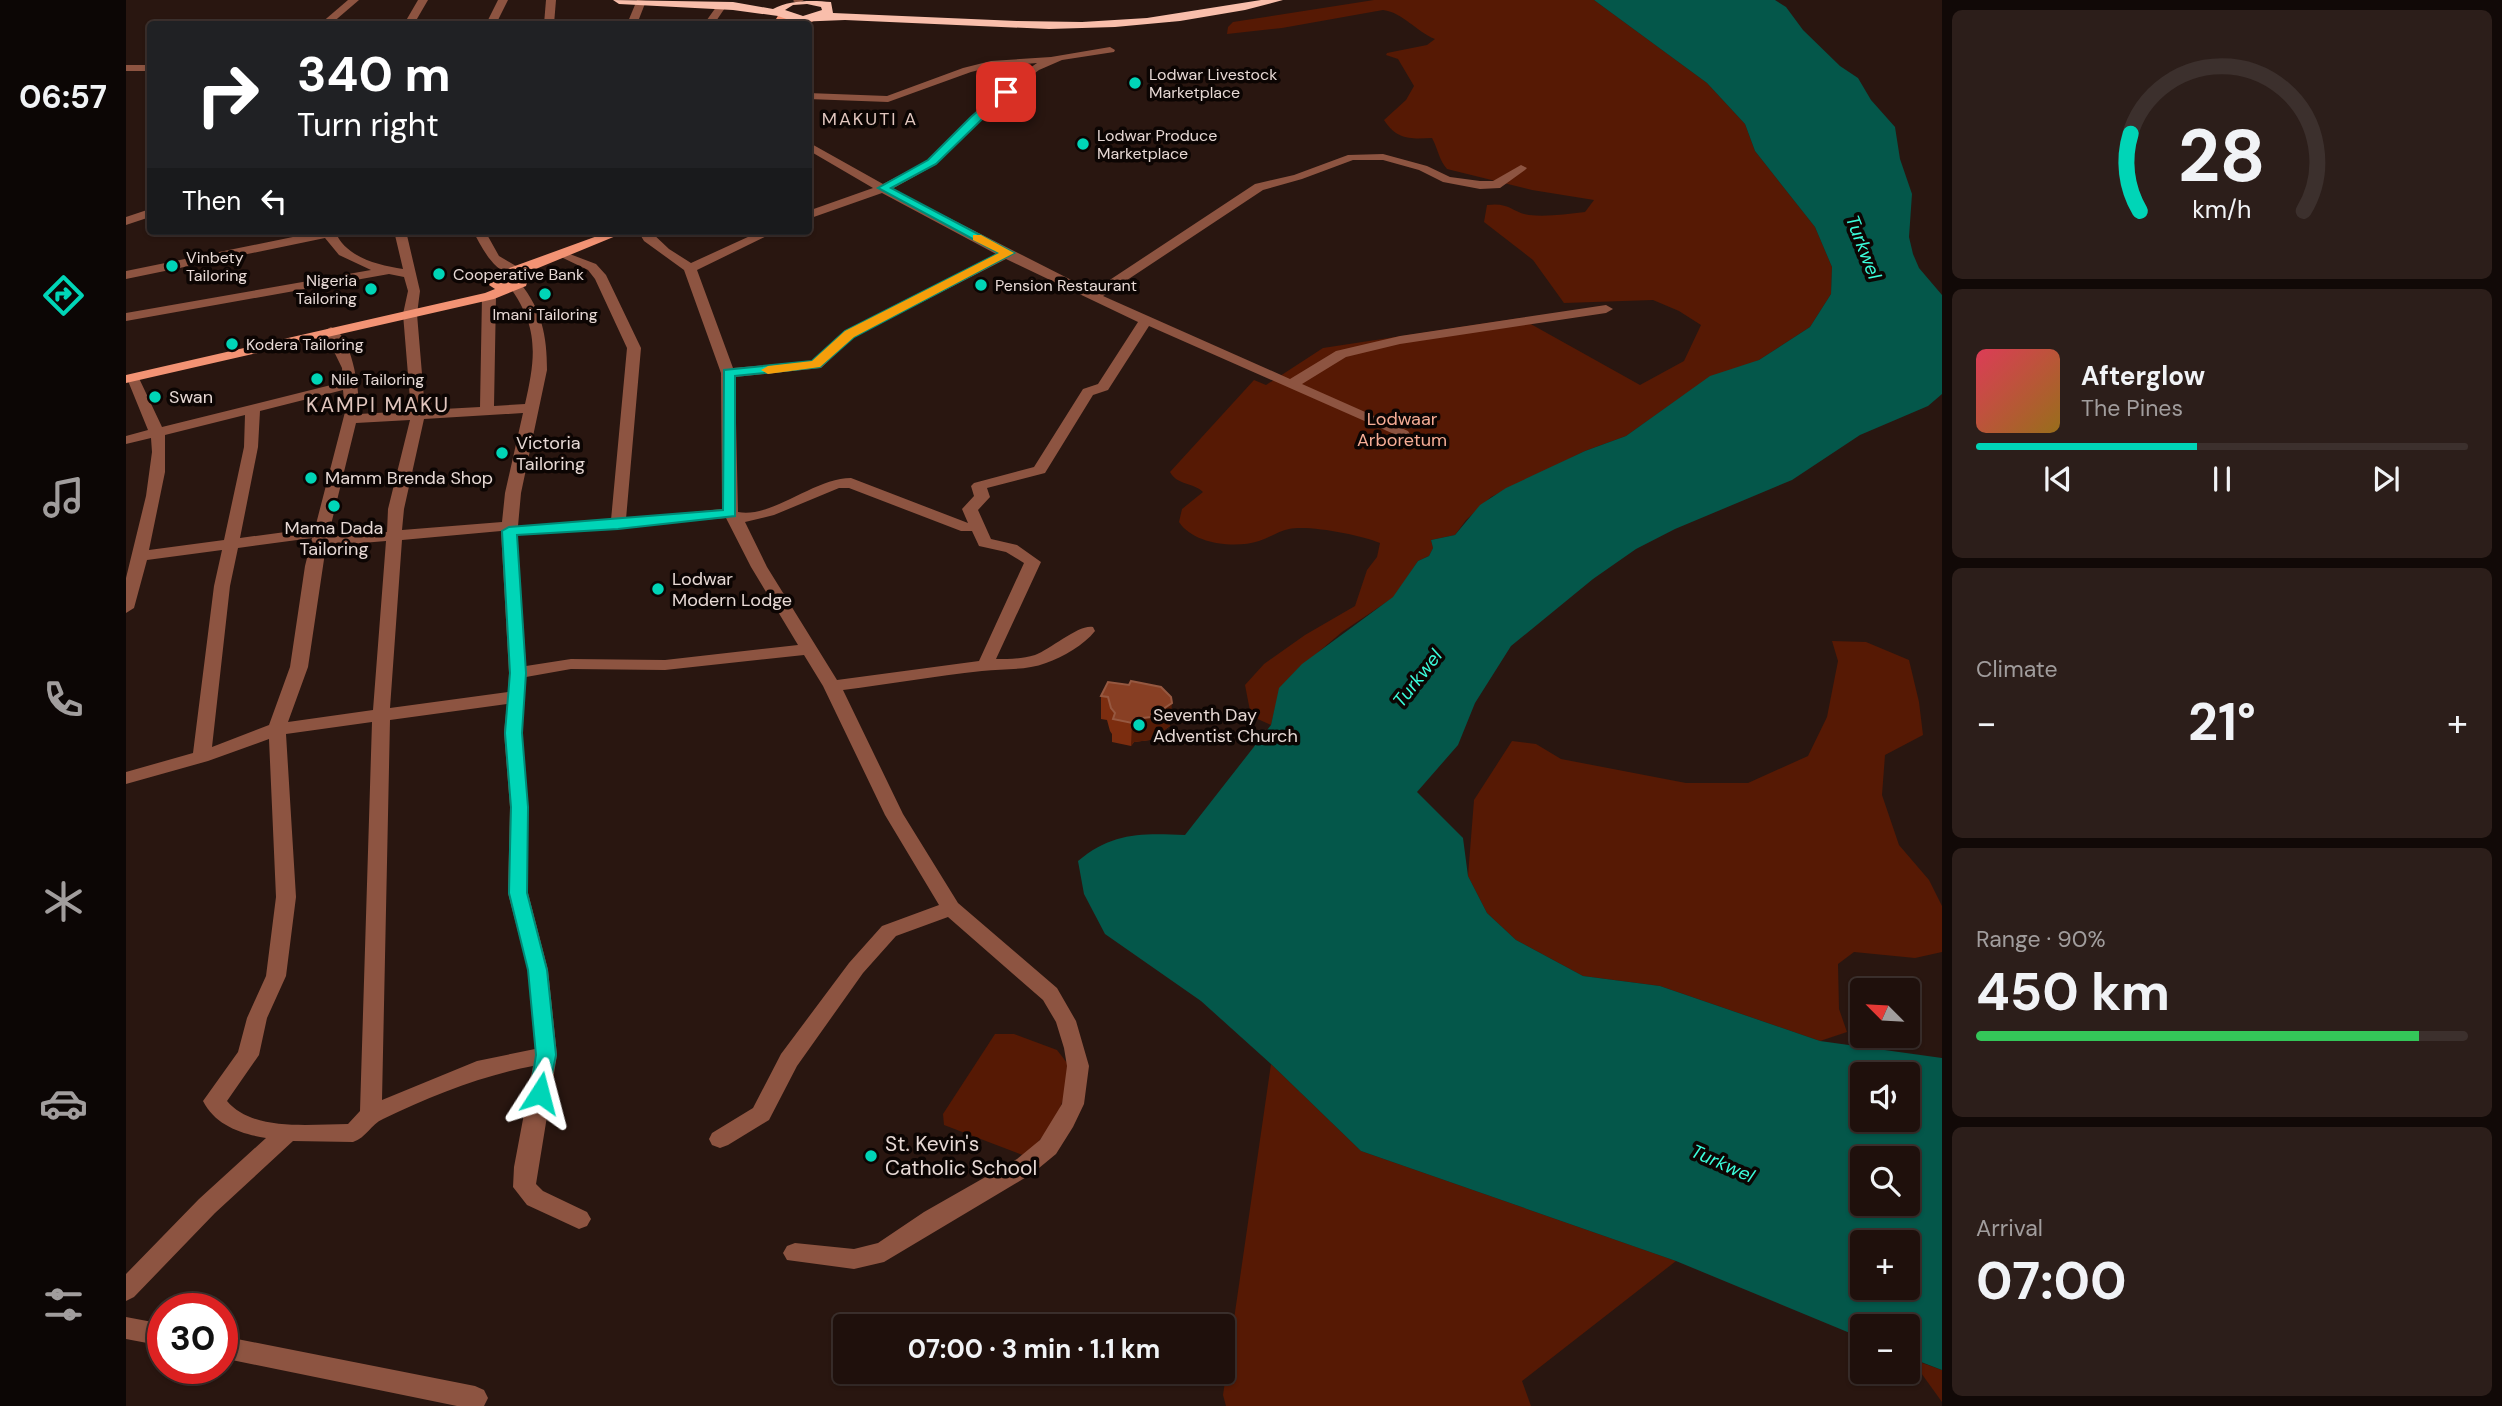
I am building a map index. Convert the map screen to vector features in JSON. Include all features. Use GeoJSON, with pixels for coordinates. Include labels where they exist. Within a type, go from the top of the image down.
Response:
{"type":"FeatureCollection","features":[{"type":"Feature","properties":{"kind":"highway"},"geometry":{"type":"LineString","coordinates":[[619,0],[723,3],[796,1],[821,8],[1020,25],[1110,23],[1195,15],[1276,0]]}},
{"type":"Feature","properties":{"kind":"highway"},"geometry":{"type":"LineString","coordinates":[[723,3],[782,18],[821,8],[1041,19],[1155,14],[1254,0]]}},
{"type":"Feature","properties":{"kind":"highway"},"geometry":{"type":"LineString","coordinates":[[782,18],[780,7],[796,1]]}},
{"type":"Feature","properties":{"kind":"main road"},"geometry":{"type":"LineString","coordinates":[[803,21],[821,8]]}},
{"type":"Feature","properties":{"kind":"main road"},"geometry":{"type":"LineString","coordinates":[[129,378],[459,302],[493,286],[516,282],[613,235]]}},
{"type":"Feature","properties":{"kind":"street"},"geometry":{"type":"LineString","coordinates":[[329,21],[354,0]]}},
{"type":"Feature","properties":{"kind":"street"},"geometry":{"type":"LineString","coordinates":[[411,21],[423,0]]}},
{"type":"Feature","properties":{"kind":"street"},"geometry":{"type":"LineString","coordinates":[[492,21],[503,0]]}},
{"type":"Feature","properties":{"kind":"street"},"geometry":{"type":"LineString","coordinates":[[548,21],[551,0]]}},
{"type":"Feature","properties":{"kind":"street"},"geometry":{"type":"LineString","coordinates":[[633,21],[641,1]]}},
{"type":"Feature","properties":{"kind":"street"},"geometry":{"type":"LineString","coordinates":[[711,21],[723,3]]}},
{"type":"Feature","properties":{"kind":"street"},"geometry":{"type":"LineString","coordinates":[[812,96],[888,99],[937,79],[991,64],[1110,50]]}},
{"type":"Feature","properties":{"kind":"street"},"geometry":{"type":"LineString","coordinates":[[812,214],[883,188],[932,162],[974,119],[1025,76],[1042,64],[1061,57]]}},
{"type":"Feature","properties":{"kind":"street"},"geometry":{"type":"LineString","coordinates":[[126,68],[147,68]]}},
{"type":"Feature","properties":{"kind":"street"},"geometry":{"type":"LineString","coordinates":[[812,147],[883,188],[1092,296],[1403,434]]}},
{"type":"Feature","properties":{"kind":"street"},"geometry":{"type":"LineString","coordinates":[[1092,296],[1179,242],[1259,187],[1298,177],[1352,157],[1383,157],[1423,168],[1447,180],[1480,186],[1496,185],[1521,168]]}},
{"type":"Feature","properties":{"kind":"street"},"geometry":{"type":"LineString","coordinates":[[126,221],[147,214]]}},
{"type":"Feature","properties":{"kind":"street"},"geometry":{"type":"LineString","coordinates":[[126,275],[315,235]]}},
{"type":"Feature","properties":{"kind":"street"},"geometry":{"type":"LineString","coordinates":[[330,235],[333,242],[352,258],[387,271],[410,274]]}},
{"type":"Feature","properties":{"kind":"street"},"geometry":{"type":"LineString","coordinates":[[371,1114],[381,715],[396,509],[418,415],[410,314],[414,291],[401,235]]}},
{"type":"Feature","properties":{"kind":"street"},"geometry":{"type":"LineString","coordinates":[[481,235],[494,258],[516,282],[531,304],[539,337],[540,370],[530,408],[509,528],[518,673],[513,733],[519,807],[518,893],[538,970],[546,1055],[525,1167],[524,1186],[535,1198],[579,1219]]}},
{"type":"Feature","properties":{"kind":"street"},"geometry":{"type":"LineString","coordinates":[[646,235],[665,252],[690,268],[728,373],[733,516],[759,567],[832,686],[894,816],[951,908],[1050,994],[1066,1021],[1078,1066],[1076,1090],[1069,1112],[1048,1147],[1025,1166],[943,1213],[884,1252],[854,1259],[795,1253]]}},
{"type":"Feature","properties":{"kind":"street"},"geometry":{"type":"LineString","coordinates":[[690,268],[762,235]]}},
{"type":"Feature","properties":{"kind":"street"},"geometry":{"type":"LineString","coordinates":[[728,373],[816,365],[849,334],[1008,253]]}},
{"type":"Feature","properties":{"kind":"street"},"geometry":{"type":"LineString","coordinates":[[570,254],[592,267],[601,278],[634,348],[618,524]]}},
{"type":"Feature","properties":{"kind":"street"},"geometry":{"type":"LineString","coordinates":[[487,411],[494,258]]}},
{"type":"Feature","properties":{"kind":"street"},"geometry":{"type":"LineString","coordinates":[[126,317],[387,271]]}},
{"type":"Feature","properties":{"kind":"street"},"geometry":{"type":"LineString","coordinates":[[1291,385],[1341,354],[1401,340],[1606,309]]}},
{"type":"Feature","properties":{"kind":"street"},"geometry":{"type":"LineString","coordinates":[[985,665],[1033,562],[1011,548],[985,543],[970,509],[982,497],[979,486],[1040,470],[1080,403],[1088,392],[1103,387],[1146,320]]}},
{"type":"Feature","properties":{"kind":"street"},"geometry":{"type":"LineString","coordinates":[[331,331],[349,368],[351,419],[320,537],[299,667],[277,729],[286,897],[276,976],[257,1018],[248,1055],[214,1101],[219,1112],[239,1123],[289,1131],[353,1133],[371,1114],[485,1067],[546,1055]]}},
{"type":"Feature","properties":{"kind":"street"},"geometry":{"type":"LineString","coordinates":[[126,608],[149,518],[159,456],[158,436],[129,378]]}},
{"type":"Feature","properties":{"kind":"street"},"geometry":{"type":"LineString","coordinates":[[126,440],[351,384]]}},
{"type":"Feature","properties":{"kind":"street"},"geometry":{"type":"LineString","coordinates":[[202,757],[222,586],[251,447],[253,407]]}},
{"type":"Feature","properties":{"kind":"street"},"geometry":{"type":"LineString","coordinates":[[351,419],[530,408]]}},
{"type":"Feature","properties":{"kind":"street"},"geometry":{"type":"LineString","coordinates":[[139,556],[232,543],[320,537],[394,537],[733,516],[769,512],[837,483],[851,483],[967,528]]}},
{"type":"Feature","properties":{"kind":"street"},"geometry":{"type":"LineString","coordinates":[[832,686],[985,665],[1019,664],[1040,659],[1068,645],[1087,631]]}},
{"type":"Feature","properties":{"kind":"street"},"geometry":{"type":"LineString","coordinates":[[518,673],[571,664],[665,665],[811,649]]}},
{"type":"Feature","properties":{"kind":"street"},"geometry":{"type":"LineString","coordinates":[[126,778],[202,757],[277,729],[515,697]]}},
{"type":"Feature","properties":{"kind":"street"},"geometry":{"type":"LineString","coordinates":[[720,1139],[761,1114],[789,1059],[856,968],[889,931],[951,908]]}},
{"type":"Feature","properties":{"kind":"street"},"geometry":{"type":"LineString","coordinates":[[126,1290],[207,1206],[289,1131]]}},
{"type":"Feature","properties":{"kind":"street"},"geometry":{"type":"LineString","coordinates":[[126,1328],[147,1332]]}},
{"type":"Feature","properties":{"kind":"street"},"geometry":{"type":"LineString","coordinates":[[238,1350],[475,1398]]}},
{"type":"Feature","properties":{"kind":"green space","name":"Lodwaar Arboretum"},"geometry":{"type":"Polygon","coordinates":[[[1374,0],[1594,0],[1707,83],[1745,124],[1755,151],[1815,227],[1832,267],[1831,294],[1810,327],[1759,360],[1684,395],[1626,436],[1585,451],[1491,497],[1466,520],[1455,535],[1431,540],[1433,548],[1429,556],[1418,561],[1394,597],[1342,632],[1280,688],[1271,725],[1251,716],[1245,685],[1264,664],[1305,635],[1355,606],[1367,570],[1377,557],[1380,543],[1335,532],[1298,528],[1249,543],[1215,543],[1194,535],[1179,522],[1182,509],[1203,492],[1177,480],[1170,472],[1254,380],[1266,385],[1323,348],[1520,318],[1640,385],[1684,361],[1701,325],[1679,311],[1653,300],[1564,303],[1533,260],[1484,222],[1487,205],[1506,206],[1529,215],[1550,215],[1585,212],[1594,200],[1532,190],[1447,169],[1432,138],[1405,137],[1389,127],[1384,120],[1406,100],[1414,86],[1398,59],[1386,55],[1387,53],[1427,45],[1435,39],[1403,18],[1383,10],[1282,28],[1227,34],[1228,27],[1233,22],[1374,0]]]}},
{"type":"Feature","properties":{"kind":"green space"},"geometry":{"type":"Polygon","coordinates":[[[1832,641],[1866,642],[1909,660],[1919,702],[1923,735],[1885,755],[1882,795],[1899,845],[1929,880],[1942,906],[1942,952],[1915,958],[1854,952],[1838,964],[1839,1009],[1847,1032],[1820,1041],[1660,986],[1583,976],[1516,940],[1487,913],[1468,876],[1474,800],[1512,741],[1536,744],[1561,759],[1686,783],[1748,783],[1808,756],[1827,717],[1838,661],[1832,641]]]}},
{"type":"Feature","properties":{"kind":"green space"},"geometry":{"type":"Polygon","coordinates":[[[995,1034],[1014,1034],[1057,1050],[1071,1068],[1056,1116],[1044,1135],[1025,1156],[944,1125],[943,1114],[995,1034]]]}},
{"type":"Feature","properties":{"kind":"green space"},"geometry":{"type":"Polygon","coordinates":[[[1271,1064],[1361,1151],[1676,1261],[1522,1381],[1531,1406],[1226,1406],[1223,1395],[1225,1384],[1235,1384],[1235,1314],[1271,1064]]]}},
{"type":"Feature","properties":{"kind":"green space"},"geometry":{"type":"Polygon","coordinates":[[[1920,1362],[1942,1370],[1942,1402],[1920,1371],[1920,1362]]]}},
{"type":"Feature","properties":{"kind":"water","name":"Turkwel"},"geometry":{"type":"Polygon","coordinates":[[[1594,0],[1775,0],[1786,7],[1803,30],[1840,66],[1858,78],[1871,100],[1895,127],[1900,159],[1912,194],[1909,237],[1913,254],[1919,268],[1942,295],[1942,394],[1928,406],[1860,435],[1792,480],[1675,529],[1636,549],[1593,579],[1511,646],[1475,703],[1458,745],[1417,792],[1463,838],[1468,876],[1487,913],[1516,940],[1583,976],[1660,986],[1820,1041],[1850,1045],[1850,1048],[1870,1048],[1942,1058],[1942,1370],[1920,1362],[1920,1314],[1850,1314],[1850,1333],[1676,1261],[1361,1151],[1201,1001],[1105,934],[1084,894],[1078,861],[1103,844],[1128,836],[1185,835],[1271,725],[1279,688],[1302,664],[1393,597],[1418,561],[1429,556],[1433,548],[1431,540],[1455,535],[1480,505],[1506,488],[1585,451],[1626,436],[1710,376],[1759,360],[1810,327],[1831,294],[1832,267],[1815,227],[1755,151],[1745,124],[1707,83],[1594,0]]]}},
{"type":"Feature","properties":{"kind":"building"},"geometry":{"type":"Polygon","coordinates":[[[1131,681],[1161,687],[1171,697],[1172,703],[1151,717],[1135,719],[1132,723],[1113,719],[1115,713],[1108,697],[1101,696],[1108,682],[1129,685],[1131,681]]]}},
{"type":"Feature","properties":{"kind":"slow traffic"},"geometry":{"type":"LineString","coordinates":[[768,370],[816,365],[849,334],[1008,253],[977,237]]}},
{"type":"Feature","properties":{"kind":"place","name":"Lodwar Livestock Marketplace"},"geometry":{"type":"Point","coordinates":[1135,83]}},
{"type":"Feature","properties":{"kind":"place","name":"Lodwar Produce Marketplace"},"geometry":{"type":"Point","coordinates":[1083,144]}},
{"type":"Feature","properties":{"kind":"place","name":"Vinbety Tailoring"},"geometry":{"type":"Point","coordinates":[172,266]}},
{"type":"Feature","properties":{"kind":"place","name":"Cooperative Bank"},"geometry":{"type":"Point","coordinates":[439,274]}},
{"type":"Feature","properties":{"kind":"place","name":"Pension Restaurant"},"geometry":{"type":"Point","coordinates":[981,285]}},
{"type":"Feature","properties":{"kind":"place","name":"Nigeria Tailoring"},"geometry":{"type":"Point","coordinates":[371,289]}},
{"type":"Feature","properties":{"kind":"place","name":"Imani Tailoring"},"geometry":{"type":"Point","coordinates":[545,294]}},
{"type":"Feature","properties":{"kind":"place","name":"Kodera Tailoring"},"geometry":{"type":"Point","coordinates":[232,344]}},
{"type":"Feature","properties":{"kind":"place","name":"Nile Tailoring"},"geometry":{"type":"Point","coordinates":[317,379]}},
{"type":"Feature","properties":{"kind":"place","name":"Swan"},"geometry":{"type":"Point","coordinates":[155,397]}},
{"type":"Feature","properties":{"kind":"place","name":"Victoria Tailoring"},"geometry":{"type":"Point","coordinates":[502,453]}},
{"type":"Feature","properties":{"kind":"place","name":"Mamm Brenda Shop"},"geometry":{"type":"Point","coordinates":[311,478]}},
{"type":"Feature","properties":{"kind":"place","name":"Mama Dada Tailoring"},"geometry":{"type":"Point","coordinates":[334,506]}},
{"type":"Feature","properties":{"kind":"place","name":"Lodwar Modern Lodge"},"geometry":{"type":"Point","coordinates":[658,589]}},
{"type":"Feature","properties":{"kind":"place","name":"Seventh Day Adventist Church"},"geometry":{"type":"Point","coordinates":[1139,725]}},
{"type":"Feature","properties":{"kind":"place","name":"St. Kevin's Catholic School"},"geometry":{"type":"Point","coordinates":[871,1156]}},
{"type":"Feature","properties":{"kind":"district","name":"MAKUTI A"},"geometry":{"type":"Point","coordinates":[870,119]}},
{"type":"Feature","properties":{"kind":"district","name":"KAMPI MAKU"},"geometry":{"type":"Point","coordinates":[378,405]}},
{"type":"Feature","properties":{"kind":"route"},"geometry":{"type":"LineString","coordinates":[[540,1093],[546,1055],[538,970],[518,893],[519,807],[513,733],[518,673],[509,531],[730,513],[728,373],[816,365],[849,334],[1008,253],[883,188],[915,174],[932,162],[974,119],[1006,92]]}}]}
